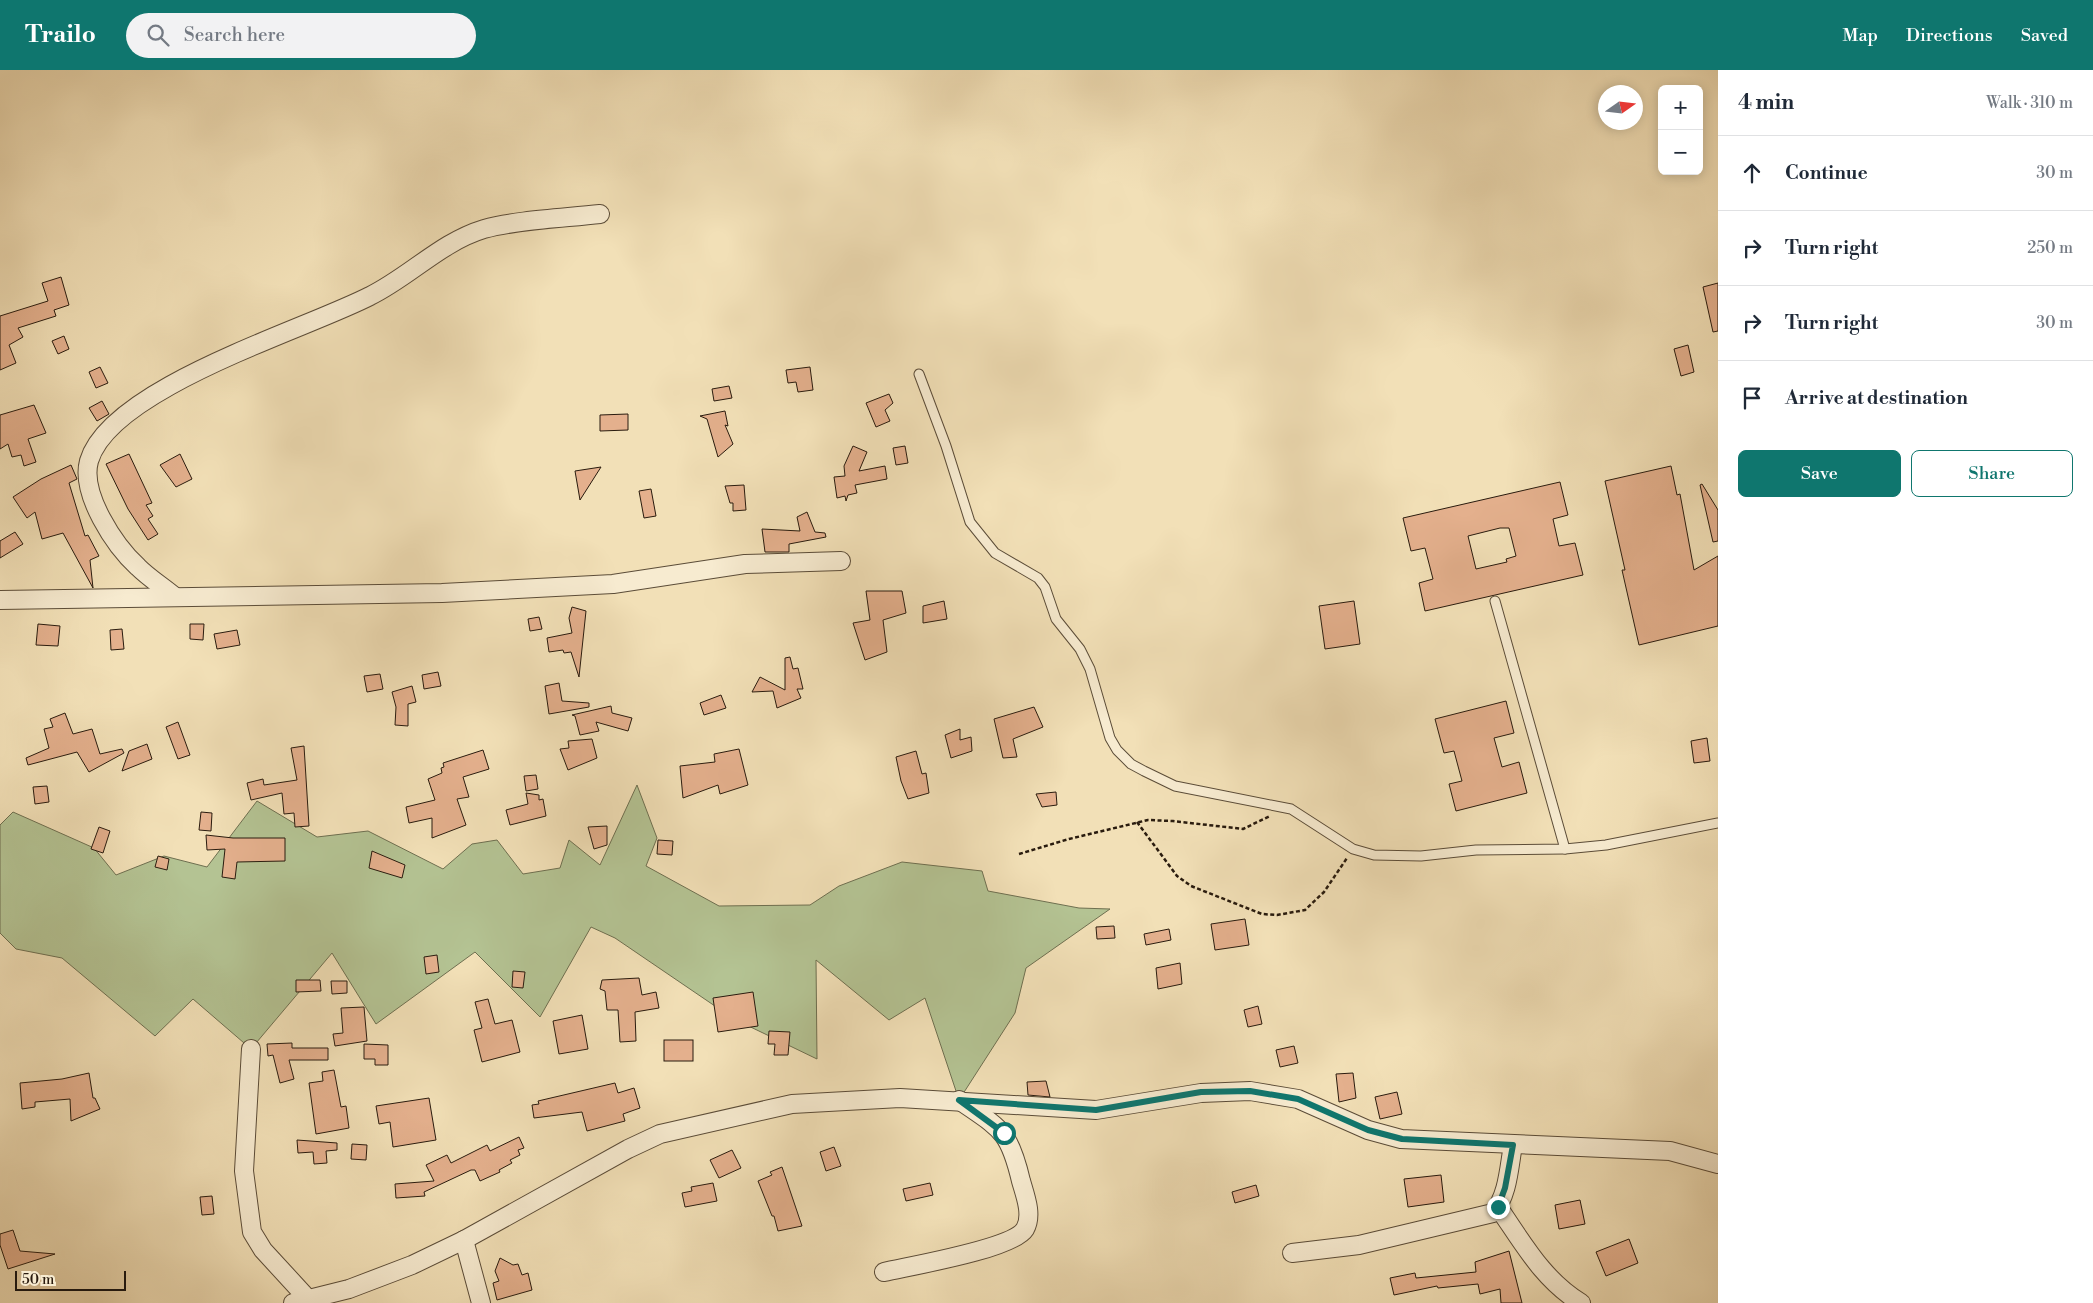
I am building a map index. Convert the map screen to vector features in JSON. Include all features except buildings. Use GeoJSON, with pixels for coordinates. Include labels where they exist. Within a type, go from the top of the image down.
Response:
{"type":"FeatureCollection","features":[{"type":"Feature","properties":{"kind":"street"},"geometry":{"type":"LineString","coordinates":[[174,596],[138,568],[119,547],[99,513],[88,484],[89,462],[101,438],[134,408],[164,388],[216,363],[371,296],[402,278],[453,243],[484,229],[600,214]]}},
{"type":"Feature","properties":{"kind":"street"},"geometry":{"type":"LineString","coordinates":[[0,600],[442,593],[613,584],[745,564],[842,561]]}},
{"type":"Feature","properties":{"kind":"street"},"geometry":{"type":"LineString","coordinates":[[251,1049],[244,1171],[252,1232],[262,1250],[300,1301],[349,1289],[380,1278],[464,1240],[628,1149],[660,1134],[792,1104],[900,1098],[959,1100],[1096,1110],[1201,1092],[1250,1091],[1298,1099],[1368,1130],[1402,1139],[1670,1151],[1718,1164]]}},
{"type":"Feature","properties":{"kind":"street"},"geometry":{"type":"LineString","coordinates":[[884,1272],[984,1250],[1013,1239],[1024,1230],[1028,1220],[1028,1205],[1012,1146],[996,1125],[959,1100]]}},
{"type":"Feature","properties":{"kind":"street"},"geometry":{"type":"LineString","coordinates":[[1292,1253],[1359,1245],[1453,1224],[1492,1213],[1498,1207],[1505,1188],[1513,1145]]}},
{"type":"Feature","properties":{"kind":"street"},"geometry":{"type":"LineString","coordinates":[[1498,1207],[1536,1263],[1560,1288],[1581,1303]]}},
{"type":"Feature","properties":{"kind":"street"},"geometry":{"type":"LineString","coordinates":[[464,1240],[481,1303]]}},
{"type":"Feature","properties":{"kind":"lane"},"geometry":{"type":"LineString","coordinates":[[919,374],[946,446],[970,522],[995,553],[1038,578],[1045,587],[1056,619],[1080,649],[1090,669],[1110,738],[1117,750],[1131,764],[1175,786],[1292,809],[1354,849],[1374,855],[1421,856],[1476,850],[1565,849],[1606,846],[1718,823]]}},
{"type":"Feature","properties":{"kind":"lane"},"geometry":{"type":"LineString","coordinates":[[1495,601],[1565,849]]}},
{"type":"Feature","properties":{"kind":"path"},"geometry":{"type":"LineString","coordinates":[[1019,854],[1069,839],[1138,822],[1173,821],[1244,829],[1284,807]]}},
{"type":"Feature","properties":{"kind":"path"},"geometry":{"type":"LineString","coordinates":[[1138,822],[1177,876],[1191,886],[1262,914],[1277,915],[1305,910],[1324,892],[1354,849]]}},
{"type":"Feature","properties":{"kind":"green space"},"geometry":{"type":"Polygon","coordinates":[[[637,785],[657,838],[646,866],[719,906],[810,905],[839,886],[902,862],[982,871],[988,891],[1079,908],[1110,909],[1026,968],[1015,1013],[959,1100],[925,998],[889,1020],[816,960],[817,1059],[734,1019],[615,938],[591,927],[540,1017],[475,952],[376,1024],[332,953],[251,1049],[193,999],[155,1036],[62,958],[16,949],[0,933],[0,825],[13,812],[94,848],[116,875],[164,856],[207,867],[257,801],[317,837],[368,831],[443,869],[472,844],[497,840],[523,874],[560,868],[569,840],[600,865],[637,785]]]}},
{"type":"Feature","properties":{"kind":"route"},"geometry":{"type":"LineString","coordinates":[[1004,1133],[996,1125],[959,1100],[1096,1110],[1201,1092],[1250,1091],[1268,1093],[1298,1099],[1328,1114],[1368,1130],[1402,1139],[1513,1145],[1505,1188],[1498,1207]]}}]}
